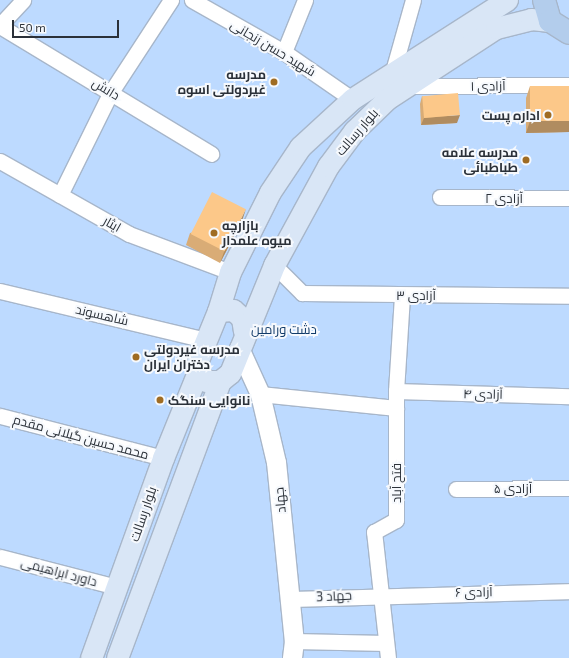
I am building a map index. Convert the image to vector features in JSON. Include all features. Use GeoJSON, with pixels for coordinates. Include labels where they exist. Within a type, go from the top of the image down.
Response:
{"type":"FeatureCollection","features":[{"type":"Feature","properties":{"kind":"main road","name":"بلوار رسالت"},"geometry":{"type":"LineString","coordinates":[[91,658],[163,458],[198,372],[205,340],[218,311],[230,272],[270,192],[300,147],[352,99],[393,71],[507,0]]}},
{"type":"Feature","properties":{"kind":"main road"},"geometry":{"type":"LineString","coordinates":[[544,0],[561,31]]}},
{"type":"Feature","properties":{"kind":"main road","name":"بلوار رسالت"},"geometry":{"type":"LineString","coordinates":[[117,658],[220,381],[230,373],[242,340],[274,265],[328,166],[354,131],[387,99],[496,28],[531,19],[561,31]]}},
{"type":"Feature","properties":{"kind":"main road"},"geometry":{"type":"LineString","coordinates":[[218,311],[233,310],[242,318],[242,340]]}},
{"type":"Feature","properties":{"kind":"main road"},"geometry":{"type":"LineString","coordinates":[[198,372],[206,381],[220,381]]}},
{"type":"Feature","properties":{"kind":"street"},"geometry":{"type":"LineString","coordinates":[[0,25],[23,0]]}},
{"type":"Feature","properties":{"kind":"street"},"geometry":{"type":"LineString","coordinates":[[60,195],[111,92],[171,0]]}},
{"type":"Feature","properties":{"kind":"street","name":"شهید حسن زنجانی"},"geometry":{"type":"LineString","coordinates":[[192,0],[284,52],[352,99]]}},
{"type":"Feature","properties":{"kind":"street"},"geometry":{"type":"LineString","coordinates":[[284,52],[305,0]]}},
{"type":"Feature","properties":{"kind":"street"},"geometry":{"type":"LineString","coordinates":[[393,71],[413,0]]}},
{"type":"Feature","properties":{"kind":"street","name":"دانش"},"geometry":{"type":"LineString","coordinates":[[0,25],[211,154]]}},
{"type":"Feature","properties":{"kind":"street","name":"آزادی ۱"},"geometry":{"type":"LineString","coordinates":[[407,86],[569,85]]}},
{"type":"Feature","properties":{"kind":"street","name":"ایثار"},"geometry":{"type":"LineString","coordinates":[[0,161],[129,234],[230,272]]}},
{"type":"Feature","properties":{"kind":"street","name":"آزادی ۲"},"geometry":{"type":"LineString","coordinates":[[440,198],[569,198]]}},
{"type":"Feature","properties":{"kind":"street","name":"آزادی ۳"},"geometry":{"type":"LineString","coordinates":[[274,265],[302,293],[569,296]]}},
{"type":"Feature","properties":{"kind":"street","name":"شاهسوند"},"geometry":{"type":"LineString","coordinates":[[0,291],[205,340]]}},
{"type":"Feature","properties":{"kind":"street","name":"فتح آباد"},"geometry":{"type":"LineString","coordinates":[[388,658],[379,594],[374,532],[396,520],[396,392],[402,295]]}},
{"type":"Feature","properties":{"kind":"street","name":"جهاد"},"geometry":{"type":"LineString","coordinates":[[242,340],[260,394],[276,462],[290,598],[293,650]]}},
{"type":"Feature","properties":{"kind":"street","name":"آزادی ۴"},"geometry":{"type":"LineString","coordinates":[[396,392],[569,396]]}},
{"type":"Feature","properties":{"kind":"street"},"geometry":{"type":"LineString","coordinates":[[260,394],[396,408]]}},
{"type":"Feature","properties":{"kind":"street","name":"محمد حسین گیلانی مقدم"},"geometry":{"type":"LineString","coordinates":[[0,416],[163,458]]}},
{"type":"Feature","properties":{"kind":"street","name":"آزادی ۵"},"geometry":{"type":"LineString","coordinates":[[456,489],[569,488]]}},
{"type":"Feature","properties":{"kind":"street","name":"داورد ابراهیمی"},"geometry":{"type":"LineString","coordinates":[[0,557],[117,587]]}},
{"type":"Feature","properties":{"kind":"street","name":"آزادی ۶"},"geometry":{"type":"LineString","coordinates":[[379,594],[569,591]]}},
{"type":"Feature","properties":{"kind":"street","name":"جهاد 3"},"geometry":{"type":"LineString","coordinates":[[290,598],[379,594]]}},
{"type":"Feature","properties":{"kind":"street"},"geometry":{"type":"LineString","coordinates":[[293,650],[386,643]]}},
{"type":"Feature","properties":{"kind":"green space","name":"دشت ورامین"},"geometry":{"type":"Polygon","coordinates":[[[0,0],[569,0],[569,658],[0,658],[0,0]]]}},
{"type":"Feature","properties":{"kind":"building","name":"اداره پست"},"geometry":{"type":"Polygon","coordinates":[[[530,86],[569,86],[569,121],[530,121],[530,86]]]}},
{"type":"Feature","properties":{"kind":"building"},"geometry":{"type":"Polygon","coordinates":[[[458,93],[460,115],[424,118],[422,96],[458,93]]]}},
{"type":"Feature","properties":{"kind":"building","name":"بازارچه میوه علمدار"},"geometry":{"type":"Polygon","coordinates":[[[212,192],[246,209],[225,251],[191,234],[212,192]]]}},
{"type":"Feature","properties":{"kind":"place","name":"مدرسه غیردولتی اسوه"},"geometry":{"type":"Point","coordinates":[274,82]}},
{"type":"Feature","properties":{"kind":"place","name":"اداره پست"},"geometry":{"type":"Point","coordinates":[548,115]}},
{"type":"Feature","properties":{"kind":"place","name":"مدرسه علامه طباطبائی"},"geometry":{"type":"Point","coordinates":[526,160]}},
{"type":"Feature","properties":{"kind":"place","name":"بازارچه میوه علمدار"},"geometry":{"type":"Point","coordinates":[214,233]}},
{"type":"Feature","properties":{"kind":"place","name":"مدرسه غیردولتی دختران ایران"},"geometry":{"type":"Point","coordinates":[136,357]}},
{"type":"Feature","properties":{"kind":"place","name":"نانوایی سنگک"},"geometry":{"type":"Point","coordinates":[160,400]}}]}
